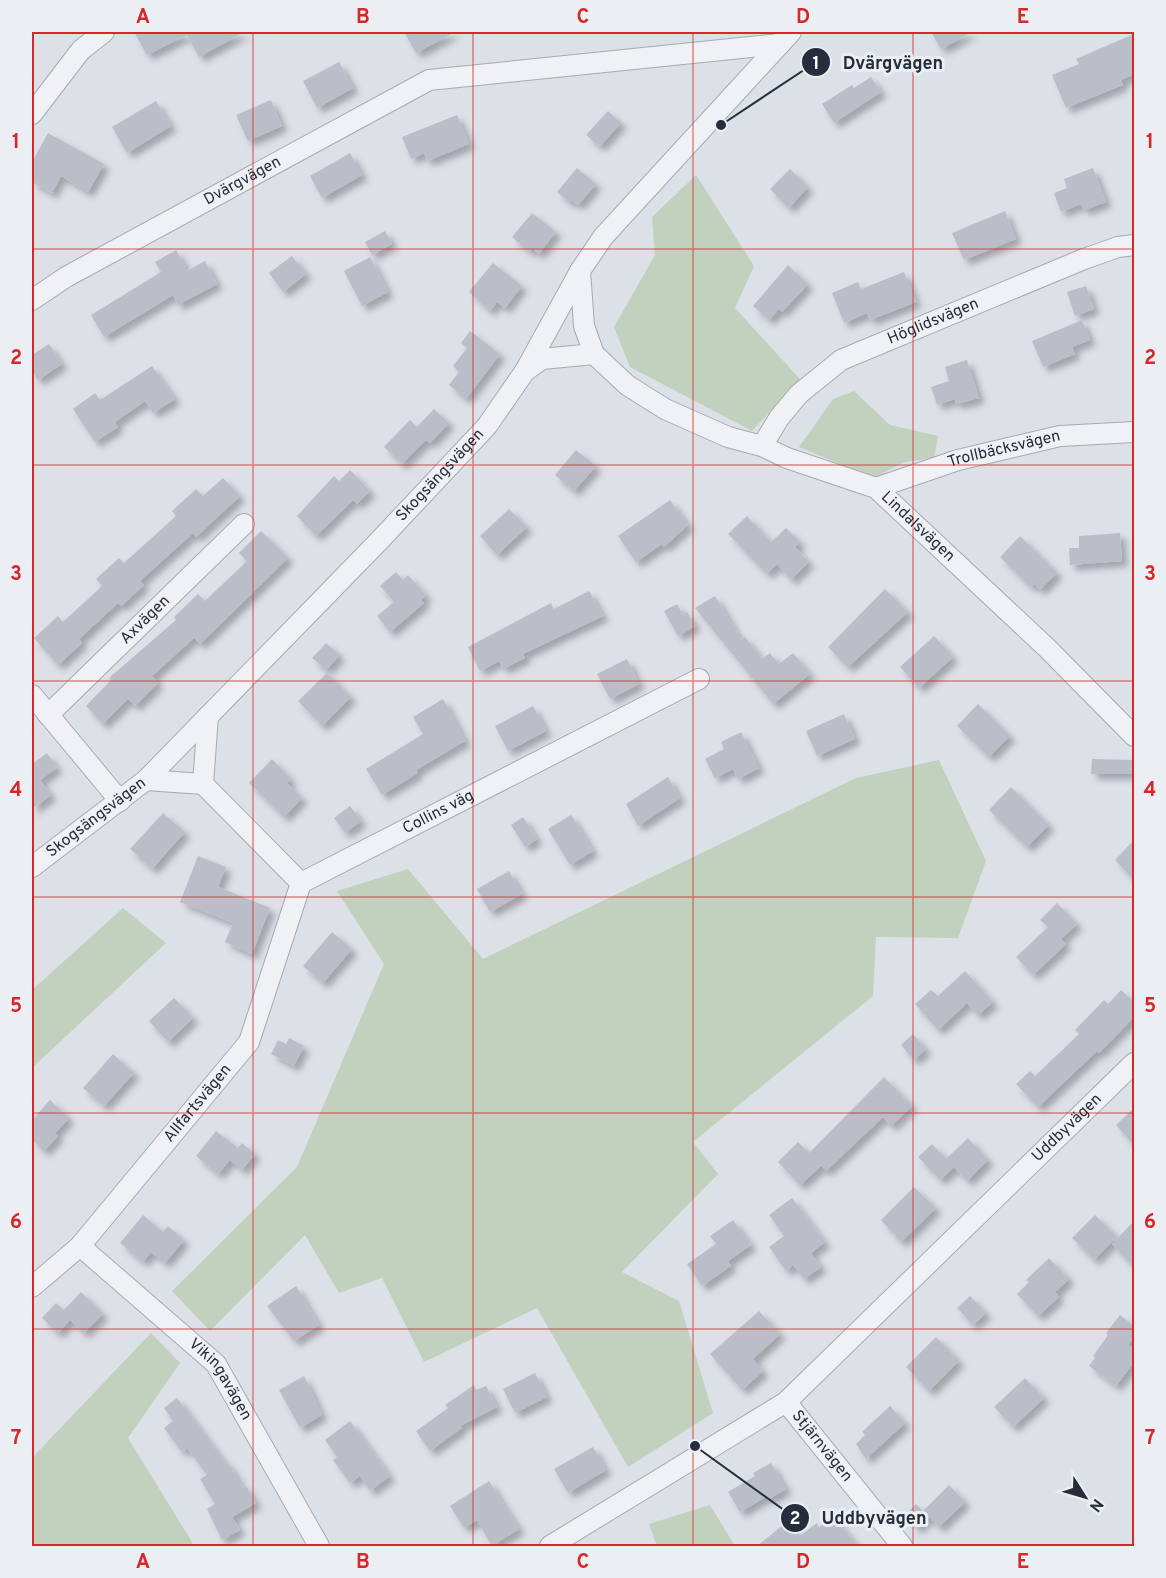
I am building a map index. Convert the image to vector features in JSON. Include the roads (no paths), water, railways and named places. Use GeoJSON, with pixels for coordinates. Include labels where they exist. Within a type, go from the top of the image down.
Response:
{"type":"FeatureCollection","features":[{"type":"Feature","properties":{"kind":"street"},"geometry":{"type":"LineString","coordinates":[[32,114],[81,50],[104,32]]}},
{"type":"Feature","properties":{"kind":"street","name":"Skogsängsvägen"},"geometry":{"type":"LineString","coordinates":[[32,867],[146,780],[378,542],[479,434],[503,405],[525,371],[580,271],[603,237],[786,38]]}},
{"type":"Feature","properties":{"kind":"street","name":"Dvärgvägen"},"geometry":{"type":"LineString","coordinates":[[32,300],[66,277],[429,80],[786,38]]}},
{"type":"Feature","properties":{"kind":"street","name":"Höglidsvägen"},"geometry":{"type":"LineString","coordinates":[[762,446],[779,418],[799,394],[841,360],[1084,259],[1134,244]]}},
{"type":"Feature","properties":{"kind":"street","name":"Lindalsvägen"},"geometry":{"type":"LineString","coordinates":[[580,271],[584,326],[594,354],[627,385],[665,410],[728,437],[762,446],[787,458],[876,488],[1047,648],[1134,736]]}},
{"type":"Feature","properties":{"kind":"street"},"geometry":{"type":"LineString","coordinates":[[525,371],[542,359],[594,354]]}},
{"type":"Feature","properties":{"kind":"street","name":"Trollbäcksvägen"},"geometry":{"type":"LineString","coordinates":[[876,488],[958,460],[1060,436],[1134,432]]}},
{"type":"Feature","properties":{"kind":"street","name":"Axvägen"},"geometry":{"type":"LineString","coordinates":[[48,715],[244,524]]}},
{"type":"Feature","properties":{"kind":"street","name":"Collins väg"},"geometry":{"type":"LineString","coordinates":[[301,883],[699,679]]}},
{"type":"Feature","properties":{"kind":"street"},"geometry":{"type":"LineString","coordinates":[[32,695],[120,801]]}},
{"type":"Feature","properties":{"kind":"street"},"geometry":{"type":"LineString","coordinates":[[203,784],[208,716]]}},
{"type":"Feature","properties":{"kind":"street"},"geometry":{"type":"LineString","coordinates":[[146,780],[203,784],[301,883]]}},
{"type":"Feature","properties":{"kind":"street","name":"Allfartsvägen"},"geometry":{"type":"LineString","coordinates":[[32,1287],[80,1246],[249,1042],[301,883]]}},
{"type":"Feature","properties":{"kind":"street","name":"Uddbyvägen"},"geometry":{"type":"LineString","coordinates":[[549,1546],[786,1402],[1134,1063]]}},
{"type":"Feature","properties":{"kind":"street","name":"Vikingavägen"},"geometry":{"type":"LineString","coordinates":[[80,1246],[216,1364],[319,1546]]}},
{"type":"Feature","properties":{"kind":"street","name":"Stjärnvägen"},"geometry":{"type":"LineString","coordinates":[[786,1402],[902,1546]]}},
{"type":"Feature","properties":{"kind":"place","name":"Dvärgvägen"},"geometry":{"type":"Point","coordinates":[721,125]}},
{"type":"Feature","properties":{"kind":"place","name":"Uddbyvägen"},"geometry":{"type":"Point","coordinates":[695,1446]}}]}
